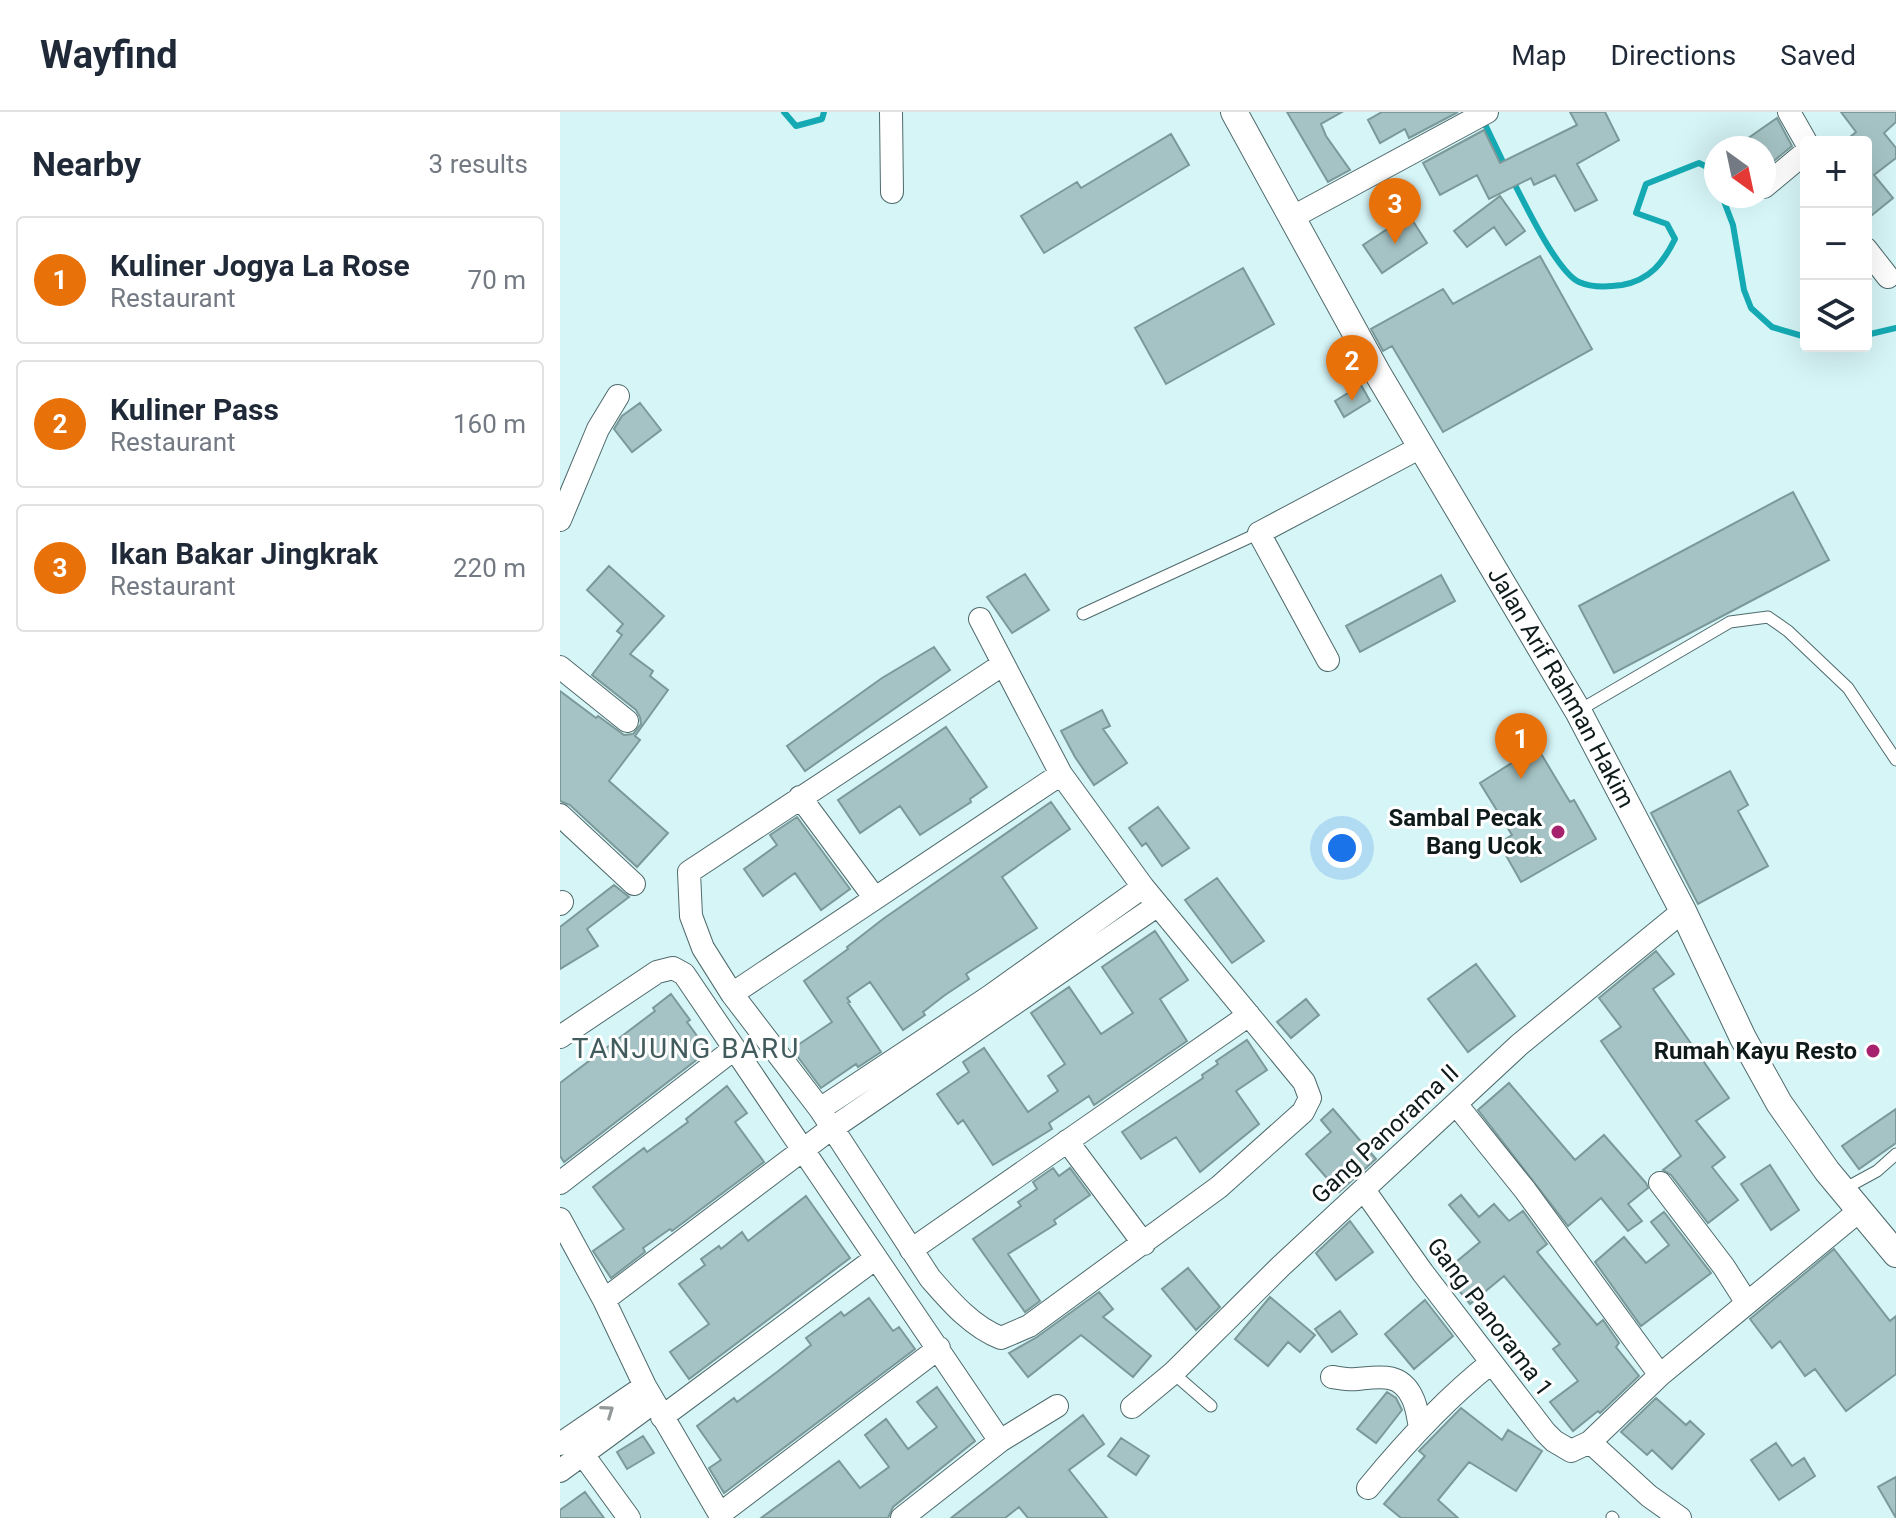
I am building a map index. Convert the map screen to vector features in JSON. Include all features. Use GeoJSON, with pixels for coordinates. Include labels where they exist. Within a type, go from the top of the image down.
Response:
{"type":"FeatureCollection","features":[{"type":"Feature","properties":{"kind":"street"},"geometry":{"type":"LineString","coordinates":[[891,112],[892,192]]}},
{"type":"Feature","properties":{"kind":"street","name":"Jalan Arif Rahman Hakim"},"geometry":{"type":"LineString","coordinates":[[1234,112],[1421,447],[1578,711],[1779,1103],[1842,1190],[1896,1254]]}},
{"type":"Feature","properties":{"kind":"street"},"geometry":{"type":"LineString","coordinates":[[1291,218],[1487,112]]}},
{"type":"Feature","properties":{"kind":"street"},"geometry":{"type":"LineString","coordinates":[[1790,112],[1800,144]]}},
{"type":"Feature","properties":{"kind":"street"},"geometry":{"type":"LineString","coordinates":[[1776,178],[1800,160]]}},
{"type":"Feature","properties":{"kind":"street"},"geometry":{"type":"LineString","coordinates":[[1872,257],[1888,277]]}},
{"type":"Feature","properties":{"kind":"street"},"geometry":{"type":"LineString","coordinates":[[560,520],[598,429],[618,396]]}},
{"type":"Feature","properties":{"kind":"street"},"geometry":{"type":"LineString","coordinates":[[1328,660],[1259,533],[1421,447]]}},
{"type":"Feature","properties":{"kind":"street"},"geometry":{"type":"LineString","coordinates":[[560,1037],[650,976],[673,968],[684,974],[734,1049],[817,1133],[948,1299],[973,1321],[1001,1338],[1029,1326],[1144,1244],[1260,1153],[1309,1104],[1308,1088],[1143,887],[1061,774],[980,619]]}},
{"type":"Feature","properties":{"kind":"street"},"geometry":{"type":"LineString","coordinates":[[1000,1441],[876,1258],[817,1133],[697,938],[691,916],[689,872],[1002,665]]}},
{"type":"Feature","properties":{"kind":"street"},"geometry":{"type":"LineString","coordinates":[[560,667],[627,721]]}},
{"type":"Feature","properties":{"kind":"street"},"geometry":{"type":"LineString","coordinates":[[732,994],[1061,774]]}},
{"type":"Feature","properties":{"kind":"street"},"geometry":{"type":"LineString","coordinates":[[800,797],[874,897]]}},
{"type":"Feature","properties":{"kind":"street"},"geometry":{"type":"LineString","coordinates":[[560,815],[634,884]]}},
{"type":"Feature","properties":{"kind":"street"},"geometry":{"type":"LineString","coordinates":[[604,1300],[989,997],[1143,887]]}},
{"type":"Feature","properties":{"kind":"street"},"geometry":{"type":"LineString","coordinates":[[817,1133],[1158,905]]}},
{"type":"Feature","properties":{"kind":"street","name":"Gang Panorama II"},"geometry":{"type":"LineString","coordinates":[[1132,1407],[1173,1373],[1281,1266],[1519,1045],[1683,911]]}},
{"type":"Feature","properties":{"kind":"street"},"geometry":{"type":"LineString","coordinates":[[911,1250],[1249,1015]]}},
{"type":"Feature","properties":{"kind":"street"},"geometry":{"type":"LineString","coordinates":[[560,1183],[734,1049]]}},
{"type":"Feature","properties":{"kind":"street"},"geometry":{"type":"LineString","coordinates":[[1456,1104],[1525,1190],[1660,1375]]}},
{"type":"Feature","properties":{"kind":"street"},"geometry":{"type":"LineString","coordinates":[[1067,1141],[1144,1244]]}},
{"type":"Feature","properties":{"kind":"street"},"geometry":{"type":"LineString","coordinates":[[1660,1183],[1724,1267],[1747,1303]]}},
{"type":"Feature","properties":{"kind":"street","name":"Gang Panorama 1"},"geometry":{"type":"LineString","coordinates":[[1364,1190],[1491,1363],[1554,1441],[1571,1451],[1590,1442]]}},
{"type":"Feature","properties":{"kind":"street"},"geometry":{"type":"LineString","coordinates":[[1674,1516],[1590,1442],[1660,1375],[1859,1211]]}},
{"type":"Feature","properties":{"kind":"street"},"geometry":{"type":"LineString","coordinates":[[560,1219],[654,1402],[721,1516],[939,1348]]}},
{"type":"Feature","properties":{"kind":"street"},"geometry":{"type":"LineString","coordinates":[[560,1471],[571,1445],[654,1402],[876,1258]]}},
{"type":"Feature","properties":{"kind":"street"},"geometry":{"type":"LineString","coordinates":[[1368,1488],[1420,1427],[1491,1363]]}},
{"type":"Feature","properties":{"kind":"street"},"geometry":{"type":"LineString","coordinates":[[1332,1377],[1355,1380],[1376,1376],[1393,1378],[1405,1386],[1412,1397],[1420,1427]]}},
{"type":"Feature","properties":{"kind":"street"},"geometry":{"type":"LineString","coordinates":[[902,1518],[1000,1441],[1057,1406]]}},
{"type":"Feature","properties":{"kind":"street"},"geometry":{"type":"LineString","coordinates":[[571,1445],[629,1518]]}},
{"type":"Feature","properties":{"kind":"lane"},"geometry":{"type":"LineString","coordinates":[[1083,614],[1259,533]]}},
{"type":"Feature","properties":{"kind":"lane"},"geometry":{"type":"LineString","coordinates":[[1578,711],[1730,622],[1768,617],[1788,631],[1848,688],[1896,760]]}},
{"type":"Feature","properties":{"kind":"lane"},"geometry":{"type":"LineString","coordinates":[[1842,1190],[1877,1171],[1896,1154]]}},
{"type":"Feature","properties":{"kind":"lane"},"geometry":{"type":"LineString","coordinates":[[1173,1373],[1211,1406]]}},
{"type":"Feature","properties":{"kind":"building"},"geometry":{"type":"Polygon","coordinates":[[[1287,112],[1342,112],[1321,124],[1350,170],[1328,182],[1287,112]]]}},
{"type":"Feature","properties":{"kind":"building"},"geometry":{"type":"Polygon","coordinates":[[[1382,112],[1458,112],[1409,138],[1405,129],[1380,143],[1368,120],[1382,112]]]}},
{"type":"Feature","properties":{"kind":"building"},"geometry":{"type":"Polygon","coordinates":[[[1570,112],[1605,112],[1619,140],[1577,164],[1597,200],[1575,211],[1555,175],[1534,185],[1531,178],[1489,199],[1477,175],[1440,195],[1423,163],[1484,130],[1500,163],[1577,125],[1570,112]]]}},
{"type":"Feature","properties":{"kind":"building"},"geometry":{"type":"Polygon","coordinates":[[[1841,112],[1896,112],[1896,122],[1884,133],[1896,148],[1896,158],[1874,175],[1893,198],[1872,215],[1872,136],[1851,136],[1856,132],[1841,112]]]}},
{"type":"Feature","properties":{"kind":"building"},"geometry":{"type":"Polygon","coordinates":[[[1777,118],[1792,146],[1776,159],[1776,136],[1751,136],[1777,118]]]}},
{"type":"Feature","properties":{"kind":"building"},"geometry":{"type":"Polygon","coordinates":[[[1171,134],[1189,165],[1044,253],[1021,216],[1077,182],[1081,188],[1171,134]]]}},
{"type":"Feature","properties":{"kind":"building"},"geometry":{"type":"Polygon","coordinates":[[[1500,196],[1525,231],[1506,245],[1494,227],[1467,247],[1454,231],[1500,196]]]}},
{"type":"Feature","properties":{"kind":"building"},"geometry":{"type":"Polygon","coordinates":[[[1409,215],[1427,243],[1382,273],[1363,245],[1409,215]]]}},
{"type":"Feature","properties":{"kind":"building"},"geometry":{"type":"Polygon","coordinates":[[[1540,256],[1592,349],[1443,432],[1392,346],[1383,351],[1371,329],[1443,289],[1453,304],[1540,256]]]}},
{"type":"Feature","properties":{"kind":"building"},"geometry":{"type":"Polygon","coordinates":[[[1243,268],[1274,324],[1166,384],[1135,328],[1243,268]]]}},
{"type":"Feature","properties":{"kind":"building"},"geometry":{"type":"Polygon","coordinates":[[[1361,385],[1370,401],[1344,417],[1335,401],[1361,385]]]}},
{"type":"Feature","properties":{"kind":"building"},"geometry":{"type":"Polygon","coordinates":[[[640,403],[661,430],[632,452],[614,429],[622,416],[640,403]]]}},
{"type":"Feature","properties":{"kind":"building"},"geometry":{"type":"Polygon","coordinates":[[[1793,492],[1829,560],[1614,673],[1579,606],[1793,492]]]}},
{"type":"Feature","properties":{"kind":"building"},"geometry":{"type":"Polygon","coordinates":[[[609,566],[664,616],[630,654],[653,671],[650,676],[668,690],[635,736],[640,740],[609,781],[668,833],[637,867],[570,805],[560,801],[560,691],[624,735],[633,734],[641,724],[636,710],[592,675],[622,635],[617,631],[623,624],[587,590],[609,566]]]}},
{"type":"Feature","properties":{"kind":"building"},"geometry":{"type":"Polygon","coordinates":[[[1025,574],[1049,610],[1012,633],[987,597],[1025,574]]]}},
{"type":"Feature","properties":{"kind":"building"},"geometry":{"type":"Polygon","coordinates":[[[1441,575],[1455,601],[1360,652],[1346,626],[1441,575]]]}},
{"type":"Feature","properties":{"kind":"building"},"geometry":{"type":"Polygon","coordinates":[[[934,647],[950,670],[805,771],[787,746],[882,678],[934,647]]]}},
{"type":"Feature","properties":{"kind":"building"},"geometry":{"type":"Polygon","coordinates":[[[1102,710],[1110,726],[1103,729],[1127,763],[1094,785],[1061,731],[1102,710]]]}},
{"type":"Feature","properties":{"kind":"building"},"geometry":{"type":"Polygon","coordinates":[[[946,727],[987,787],[970,799],[971,802],[920,835],[900,806],[860,833],[838,800],[946,727]]]}},
{"type":"Feature","properties":{"kind":"building"},"geometry":{"type":"Polygon","coordinates":[[[1537,747],[1570,802],[1574,800],[1596,839],[1521,882],[1499,843],[1512,835],[1480,783],[1537,747]]]}},
{"type":"Feature","properties":{"kind":"building"},"geometry":{"type":"Polygon","coordinates":[[[1730,771],[1748,805],[1738,811],[1768,866],[1698,904],[1651,813],[1730,771]]]}},
{"type":"Feature","properties":{"kind":"building"},"geometry":{"type":"Polygon","coordinates":[[[1051,802],[1070,829],[1002,877],[1037,928],[966,974],[969,979],[903,1030],[870,982],[847,998],[881,1052],[858,1067],[856,1064],[821,1088],[792,1049],[832,1022],[804,981],[883,919],[1051,802]]]}},
{"type":"Feature","properties":{"kind":"building"},"geometry":{"type":"Polygon","coordinates":[[[1158,807],[1189,848],[1162,866],[1146,843],[1142,846],[1129,828],[1158,807]]]}},
{"type":"Feature","properties":{"kind":"building"},"geometry":{"type":"Polygon","coordinates":[[[797,817],[850,889],[821,910],[795,873],[763,896],[744,869],[777,845],[770,835],[797,817]]]}},
{"type":"Feature","properties":{"kind":"building"},"geometry":{"type":"Polygon","coordinates":[[[1217,878],[1264,941],[1232,963],[1185,900],[1217,878]]]}},
{"type":"Feature","properties":{"kind":"building"},"geometry":{"type":"Polygon","coordinates":[[[614,885],[629,897],[587,929],[598,946],[560,969],[560,927],[614,885]]]}},
{"type":"Feature","properties":{"kind":"building"},"geometry":{"type":"Polygon","coordinates":[[[1155,931],[1188,980],[1160,999],[1187,1041],[1094,1105],[1089,1096],[1049,1123],[1052,1129],[993,1165],[963,1120],[958,1124],[937,1094],[969,1072],[963,1062],[984,1048],[1028,1112],[1058,1091],[1048,1076],[1065,1064],[1031,1013],[1069,987],[1101,1034],[1133,1013],[1102,967],[1155,931]]]}},
{"type":"Feature","properties":{"kind":"building"},"geometry":{"type":"Polygon","coordinates":[[[1656,951],[1674,974],[1653,989],[1729,1098],[1696,1121],[1725,1157],[1712,1167],[1738,1200],[1708,1223],[1671,1175],[1663,1170],[1681,1156],[1601,1041],[1621,1027],[1599,998],[1656,951]]]}},
{"type":"Feature","properties":{"kind":"building"},"geometry":{"type":"Polygon","coordinates":[[[1476,964],[1515,1016],[1468,1052],[1428,999],[1476,964]]]}},
{"type":"Feature","properties":{"kind":"building"},"geometry":{"type":"Polygon","coordinates":[[[671,994],[708,1051],[564,1162],[560,1156],[560,1083],[655,1011],[653,1008],[671,994]]]}},
{"type":"Feature","properties":{"kind":"building"},"geometry":{"type":"Polygon","coordinates":[[[1306,999],[1319,1015],[1291,1038],[1277,1022],[1306,999]]]}},
{"type":"Feature","properties":{"kind":"building"},"geometry":{"type":"Polygon","coordinates":[[[1247,1040],[1267,1070],[1236,1091],[1259,1124],[1200,1172],[1176,1137],[1141,1159],[1122,1132],[1203,1078],[1202,1075],[1218,1064],[1216,1061],[1247,1040]]]}},
{"type":"Feature","properties":{"kind":"building"},"geometry":{"type":"Polygon","coordinates":[[[1509,1083],[1575,1160],[1604,1135],[1646,1183],[1648,1188],[1628,1204],[1642,1221],[1628,1231],[1601,1198],[1568,1226],[1478,1110],[1509,1083]]]}},
{"type":"Feature","properties":{"kind":"building"},"geometry":{"type":"Polygon","coordinates":[[[727,1086],[747,1113],[735,1122],[764,1162],[672,1231],[670,1229],[643,1248],[645,1252],[611,1278],[593,1251],[624,1229],[593,1187],[644,1148],[647,1152],[688,1122],[686,1119],[727,1086]]]}},
{"type":"Feature","properties":{"kind":"building"},"geometry":{"type":"Polygon","coordinates":[[[1333,1109],[1376,1159],[1339,1192],[1306,1154],[1331,1132],[1321,1120],[1333,1109]]]}},
{"type":"Feature","properties":{"kind":"building"},"geometry":{"type":"Polygon","coordinates":[[[1896,1109],[1896,1143],[1859,1169],[1842,1146],[1896,1109]]]}},
{"type":"Feature","properties":{"kind":"building"},"geometry":{"type":"Polygon","coordinates":[[[1770,1165],[1799,1210],[1771,1230],[1741,1184],[1770,1165]]]}},
{"type":"Feature","properties":{"kind":"building"},"geometry":{"type":"Polygon","coordinates":[[[1053,1168],[1059,1176],[1070,1168],[1090,1195],[1054,1220],[1056,1224],[1008,1254],[1040,1301],[1025,1312],[973,1239],[1021,1206],[1018,1202],[1037,1189],[1033,1182],[1053,1168]]]}},
{"type":"Feature","properties":{"kind":"building"},"geometry":{"type":"Polygon","coordinates":[[[1461,1195],[1479,1217],[1494,1204],[1509,1221],[1523,1211],[1547,1244],[1537,1252],[1597,1325],[1603,1320],[1619,1343],[1616,1347],[1639,1376],[1600,1413],[1598,1411],[1573,1431],[1550,1402],[1578,1381],[1553,1349],[1560,1344],[1504,1276],[1470,1304],[1444,1272],[1480,1242],[1449,1205],[1461,1195]]]}},
{"type":"Feature","properties":{"kind":"building"},"geometry":{"type":"Polygon","coordinates":[[[806,1196],[850,1258],[689,1379],[670,1352],[709,1324],[679,1284],[705,1265],[701,1259],[719,1246],[721,1249],[742,1232],[748,1241],[806,1196]]]}},
{"type":"Feature","properties":{"kind":"building"},"geometry":{"type":"Polygon","coordinates":[[[1664,1212],[1711,1273],[1641,1326],[1595,1262],[1624,1237],[1646,1263],[1669,1245],[1651,1222],[1664,1212]]]}},
{"type":"Feature","properties":{"kind":"building"},"geometry":{"type":"Polygon","coordinates":[[[1350,1221],[1373,1252],[1336,1280],[1316,1253],[1350,1221]]]}},
{"type":"Feature","properties":{"kind":"building"},"geometry":{"type":"Polygon","coordinates":[[[1834,1249],[1890,1321],[1896,1316],[1896,1374],[1846,1411],[1815,1369],[1805,1376],[1780,1341],[1772,1348],[1750,1319],[1834,1249]]]}},
{"type":"Feature","properties":{"kind":"building"},"geometry":{"type":"Polygon","coordinates":[[[1188,1268],[1220,1307],[1196,1330],[1162,1289],[1188,1268]]]}},
{"type":"Feature","properties":{"kind":"building"},"geometry":{"type":"Polygon","coordinates":[[[1099,1292],[1113,1309],[1103,1317],[1151,1356],[1133,1377],[1081,1335],[1028,1377],[1009,1353],[1037,1337],[1099,1292]]]}},
{"type":"Feature","properties":{"kind":"building"},"geometry":{"type":"Polygon","coordinates":[[[1270,1297],[1315,1335],[1300,1352],[1288,1342],[1268,1366],[1235,1339],[1270,1297]]]}},
{"type":"Feature","properties":{"kind":"building"},"geometry":{"type":"Polygon","coordinates":[[[869,1298],[893,1331],[899,1327],[915,1349],[724,1493],[709,1468],[721,1460],[697,1426],[734,1398],[737,1402],[811,1345],[806,1338],[841,1312],[844,1316],[869,1298]]]}},
{"type":"Feature","properties":{"kind":"building"},"geometry":{"type":"Polygon","coordinates":[[[1425,1300],[1453,1336],[1414,1369],[1385,1334],[1425,1300]]]}},
{"type":"Feature","properties":{"kind":"building"},"geometry":{"type":"Polygon","coordinates":[[[1340,1311],[1357,1334],[1332,1352],[1315,1329],[1340,1311]]]}},
{"type":"Feature","properties":{"kind":"building"},"geometry":{"type":"Polygon","coordinates":[[[937,1387],[975,1441],[893,1507],[888,1518],[761,1518],[839,1461],[860,1488],[889,1467],[865,1435],[886,1419],[908,1449],[937,1427],[917,1402],[937,1387]]]}},
{"type":"Feature","properties":{"kind":"building"},"geometry":{"type":"Polygon","coordinates":[[[1387,1392],[1396,1398],[1402,1410],[1376,1443],[1357,1429],[1387,1392]]]}},
{"type":"Feature","properties":{"kind":"building"},"geometry":{"type":"Polygon","coordinates":[[[1656,1398],[1686,1425],[1690,1421],[1704,1434],[1672,1469],[1652,1450],[1647,1455],[1621,1432],[1656,1398]]]}},
{"type":"Feature","properties":{"kind":"building"},"geometry":{"type":"Polygon","coordinates":[[[1461,1408],[1502,1440],[1508,1430],[1542,1451],[1516,1491],[1469,1462],[1438,1500],[1458,1518],[1401,1518],[1384,1504],[1425,1456],[1419,1451],[1461,1408]]]}},
{"type":"Feature","properties":{"kind":"building"},"geometry":{"type":"Polygon","coordinates":[[[1083,1415],[1104,1444],[1069,1470],[1107,1518],[1028,1518],[1019,1507],[1005,1518],[951,1518],[1083,1415]]]}},
{"type":"Feature","properties":{"kind":"building"},"geometry":{"type":"Polygon","coordinates":[[[643,1436],[654,1453],[627,1469],[617,1452],[643,1436]]]}},
{"type":"Feature","properties":{"kind":"building"},"geometry":{"type":"Polygon","coordinates":[[[1121,1438],[1149,1456],[1136,1475],[1108,1456],[1121,1438]]]}},
{"type":"Feature","properties":{"kind":"building"},"geometry":{"type":"Polygon","coordinates":[[[1776,1443],[1792,1466],[1804,1458],[1815,1476],[1779,1500],[1751,1460],[1776,1443]]]}},
{"type":"Feature","properties":{"kind":"building"},"geometry":{"type":"Polygon","coordinates":[[[1896,1477],[1896,1518],[1878,1487],[1896,1477]]]}},
{"type":"Feature","properties":{"kind":"building"},"geometry":{"type":"Polygon","coordinates":[[[585,1492],[604,1518],[560,1518],[560,1510],[585,1492]]]}},
{"type":"Feature","properties":{"kind":"waterway"},"geometry":{"type":"LineString","coordinates":[[784,112],[796,126],[822,119],[824,112]]}},
{"type":"Feature","properties":{"kind":"waterway"},"geometry":{"type":"LineString","coordinates":[[1482,118],[1505,166]]}},
{"type":"Feature","properties":{"kind":"waterway"},"geometry":{"type":"LineString","coordinates":[[1512,179],[1542,235],[1570,276],[1579,282],[1606,287],[1632,283],[1648,275],[1666,256],[1675,239],[1667,224],[1636,213],[1646,184],[1699,163],[1704,166]]}},
{"type":"Feature","properties":{"kind":"waterway"},"geometry":{"type":"LineString","coordinates":[[1727,208],[1733,225],[1744,290],[1751,308],[1772,327],[1800,335]]}},
{"type":"Feature","properties":{"kind":"waterway"},"geometry":{"type":"LineString","coordinates":[[1872,334],[1896,328]]}},
{"type":"Feature","properties":{"kind":"place","name":"Ikan Bakar Jingkrak"},"geometry":{"type":"Point","coordinates":[1395,244]}},
{"type":"Feature","properties":{"kind":"place","name":"Kuliner Pass"},"geometry":{"type":"Point","coordinates":[1352,401]}},
{"type":"Feature","properties":{"kind":"place","name":"Kuliner Jogya La Rose"},"geometry":{"type":"Point","coordinates":[1521,779]}},
{"type":"Feature","properties":{"kind":"place","name":"Sambal Pecak Bang Ucok"},"geometry":{"type":"Point","coordinates":[1558,832]}},
{"type":"Feature","properties":{"kind":"place","name":"Rumah Kayu Resto"},"geometry":{"type":"Point","coordinates":[1873,1051]}},
{"type":"Feature","properties":{"kind":"district","name":"TANJUNG BARU"},"geometry":{"type":"Point","coordinates":[686,1048]}}]}
